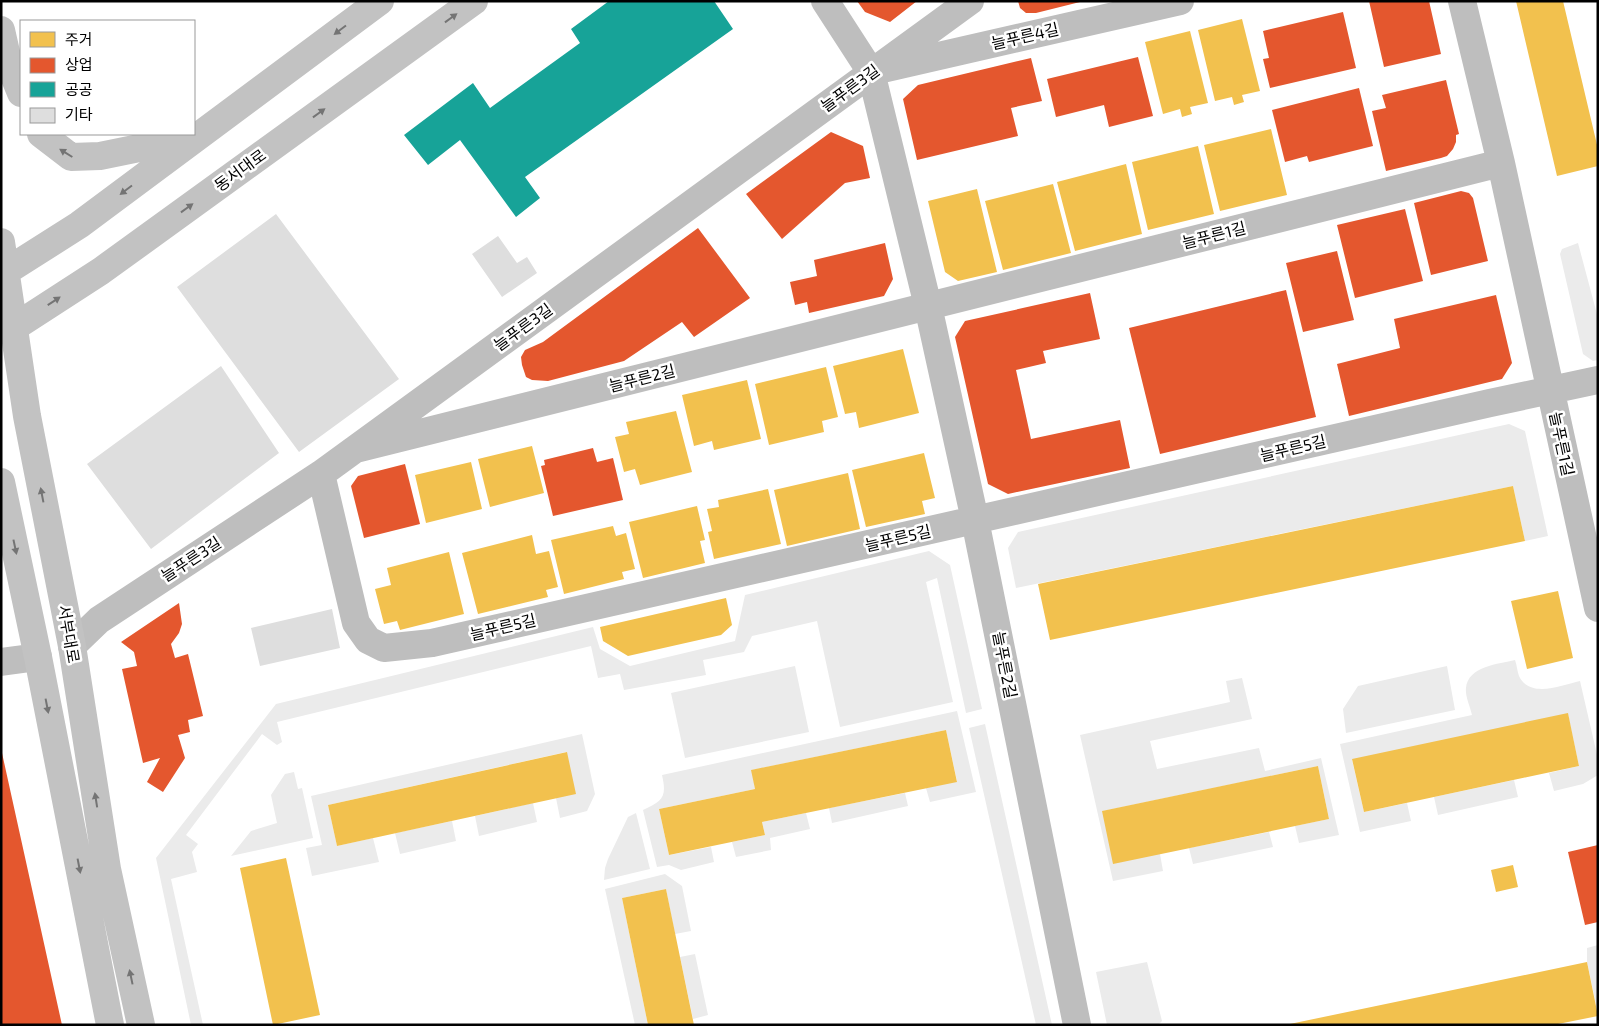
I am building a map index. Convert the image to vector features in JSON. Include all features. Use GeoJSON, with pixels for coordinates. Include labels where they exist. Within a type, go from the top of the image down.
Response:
{"type":"FeatureCollection","features":[{"type":"Feature","properties":{"kind":"main road"},"geometry":{"type":"LineString","coordinates":[[3,272],[79,226],[380,1]]}},
{"type":"Feature","properties":{"kind":"main road","name":"동서대로"},"geometry":{"type":"LineString","coordinates":[[7,329],[101,270],[474,1]]}},
{"type":"Feature","properties":{"kind":"main road"},"geometry":{"type":"LineString","coordinates":[[1,30],[8,61],[20,91]]}},
{"type":"Feature","properties":{"kind":"main road"},"geometry":{"type":"LineString","coordinates":[[42,135],[71,157],[100,156],[199,135]]}},
{"type":"Feature","properties":{"kind":"main road","name":"서부대로"},"geometry":{"type":"LineString","coordinates":[[1,242],[7,329],[27,416],[72,646],[107,870],[141,1025]]}},
{"type":"Feature","properties":{"kind":"main road"},"geometry":{"type":"LineString","coordinates":[[1,482],[38,657],[110,1025]]}},
{"type":"Feature","properties":{"kind":"street","name":"늘푸른2길"},"geometry":{"type":"LineString","coordinates":[[825,1],[871,72],[928,306],[975,520],[1077,1025]]}},
{"type":"Feature","properties":{"kind":"street","name":"늘푸른3길"},"geometry":{"type":"LineString","coordinates":[[72,646],[99,620],[356,449],[970,1]]}},
{"type":"Feature","properties":{"kind":"street","name":"늘푸른4길"},"geometry":{"type":"LineString","coordinates":[[871,72],[1180,1]]}},
{"type":"Feature","properties":{"kind":"street","name":"늘푸른1길"},"geometry":{"type":"LineString","coordinates":[[1462,1],[1501,163],[1598,608]]}},
{"type":"Feature","properties":{"kind":"street","name":"늘푸른1길"},"geometry":{"type":"LineString","coordinates":[[928,306],[1501,163]]}},
{"type":"Feature","properties":{"kind":"street","name":"늘푸른2길"},"geometry":{"type":"LineString","coordinates":[[356,449],[928,306]]}},
{"type":"Feature","properties":{"kind":"street","name":"늘푸른5길"},"geometry":{"type":"LineString","coordinates":[[321,474],[356,623],[368,640],[384,648],[432,643],[1598,380]]}},
{"type":"Feature","properties":{"kind":"street"},"geometry":{"type":"LineString","coordinates":[[1,662],[38,657]]}},
{"type":"Feature","properties":{"kind":"shaded area"},"geometry":{"type":"Polygon","coordinates":[[[1578,243],[1598,318],[1598,360],[1593,361],[1583,354],[1560,254],[1562,249],[1578,243]]]}},
{"type":"Feature","properties":{"kind":"shaded area"},"geometry":{"type":"Polygon","coordinates":[[[1509,424],[1525,431],[1548,536],[1525,541],[1513,486],[1016,588],[1008,548],[1018,532],[1509,424]]]}},
{"type":"Feature","properties":{"kind":"shaded area"},"geometry":{"type":"Polygon","coordinates":[[[929,551],[950,565],[982,709],[966,713],[937,578],[926,582],[953,702],[840,727],[817,621],[752,636],[744,652],[703,660],[706,675],[624,690],[620,674],[598,678],[591,646],[277,722],[282,742],[277,745],[262,734],[186,835],[198,844],[192,852],[197,872],[171,879],[203,1025],[191,1025],[156,858],[276,704],[593,627],[600,649],[630,666],[735,641],[745,595],[929,551]]]}},
{"type":"Feature","properties":{"kind":"shaded area"},"geometry":{"type":"Polygon","coordinates":[[[1515,660],[1519,676],[1524,683],[1531,687],[1547,689],[1580,681],[1598,759],[1598,775],[1583,784],[1554,791],[1549,773],[1579,766],[1568,714],[1352,760],[1364,812],[1407,803],[1411,821],[1360,832],[1340,744],[1472,715],[1466,688],[1472,675],[1485,667],[1515,660]]]}},
{"type":"Feature","properties":{"kind":"shaded area"},"geometry":{"type":"Polygon","coordinates":[[[795,666],[809,732],[685,758],[671,693],[795,666]]]}},
{"type":"Feature","properties":{"kind":"shaded area"},"geometry":{"type":"Polygon","coordinates":[[[1447,666],[1455,710],[1346,733],[1343,709],[1358,686],[1447,666]]]}},
{"type":"Feature","properties":{"kind":"shaded area"},"geometry":{"type":"Polygon","coordinates":[[[1242,678],[1252,719],[1150,741],[1157,769],[1259,748],[1265,771],[1321,758],[1339,835],[1299,843],[1295,826],[1329,819],[1318,766],[1103,811],[1160,854],[1163,871],[1113,881],[1080,735],[1230,702],[1226,681],[1242,678]]]}},
{"type":"Feature","properties":{"kind":"shaded area"},"geometry":{"type":"Polygon","coordinates":[[[957,711],[976,792],[930,802],[926,788],[957,781],[946,730],[752,770],[755,789],[659,809],[669,855],[711,847],[714,862],[681,870],[669,865],[657,867],[643,810],[655,804],[662,797],[664,788],[662,775],[957,711]]]}},
{"type":"Feature","properties":{"kind":"shaded area"},"geometry":{"type":"Polygon","coordinates":[[[985,724],[1052,1025],[1036,1025],[969,728],[985,724]]]}},
{"type":"Feature","properties":{"kind":"shaded area"},"geometry":{"type":"Polygon","coordinates":[[[582,734],[595,794],[587,811],[560,818],[556,798],[566,752],[328,805],[337,846],[373,838],[379,862],[312,876],[306,848],[322,845],[311,796],[582,734]]]}},
{"type":"Feature","properties":{"kind":"shaded area"},"geometry":{"type":"Polygon","coordinates":[[[294,772],[298,789],[302,788],[313,838],[231,856],[251,831],[277,823],[271,795],[285,774],[294,772]]]}},
{"type":"Feature","properties":{"kind":"shaded area"},"geometry":{"type":"Polygon","coordinates":[[[1514,780],[1518,797],[1438,815],[1434,797],[1514,780]]]}},
{"type":"Feature","properties":{"kind":"shaded area"},"geometry":{"type":"Polygon","coordinates":[[[905,793],[908,806],[832,823],[829,808],[905,793]]]}},
{"type":"Feature","properties":{"kind":"shaded area"},"geometry":{"type":"Polygon","coordinates":[[[533,803],[537,822],[479,836],[475,816],[533,803]]]}},
{"type":"Feature","properties":{"kind":"shaded area"},"geometry":{"type":"Polygon","coordinates":[[[636,813],[650,869],[604,880],[608,859],[628,817],[636,813]]]}},
{"type":"Feature","properties":{"kind":"shaded area"},"geometry":{"type":"Polygon","coordinates":[[[806,813],[810,829],[770,838],[771,850],[736,857],[732,842],[765,835],[762,822],[806,813]]]}},
{"type":"Feature","properties":{"kind":"shaded area"},"geometry":{"type":"Polygon","coordinates":[[[452,821],[456,841],[400,854],[395,833],[452,821]]]}},
{"type":"Feature","properties":{"kind":"shaded area"},"geometry":{"type":"Polygon","coordinates":[[[1269,832],[1273,847],[1193,864],[1189,848],[1269,832]]]}},
{"type":"Feature","properties":{"kind":"shaded area"},"geometry":{"type":"Polygon","coordinates":[[[665,874],[682,886],[691,931],[675,934],[666,889],[622,898],[648,1025],[635,1025],[605,889],[665,874]]]}},
{"type":"Feature","properties":{"kind":"shaded area"},"geometry":{"type":"Polygon","coordinates":[[[1598,945],[1598,1014],[1587,962],[1587,948],[1598,945]]]}},
{"type":"Feature","properties":{"kind":"shaded area"},"geometry":{"type":"Polygon","coordinates":[[[695,954],[708,1015],[693,1019],[680,957],[695,954]]]}},
{"type":"Feature","properties":{"kind":"shaded area"},"geometry":{"type":"Polygon","coordinates":[[[1147,962],[1162,1021],[1158,1025],[1107,1025],[1096,972],[1147,962]]]}},
{"type":"Feature","properties":{"kind":"building: 주거"},"geometry":{"type":"Polygon","coordinates":[[[1516,1],[1563,1],[1598,149],[1598,166],[1557,176],[1516,1]]]}},
{"type":"Feature","properties":{"kind":"building: 주거"},"geometry":{"type":"Polygon","coordinates":[[[1242,19],[1260,91],[1242,95],[1244,102],[1234,105],[1232,97],[1215,101],[1198,30],[1242,19]]]}},
{"type":"Feature","properties":{"kind":"building: 주거"},"geometry":{"type":"Polygon","coordinates":[[[1190,31],[1208,103],[1190,107],[1192,114],[1182,117],[1180,109],[1163,114],[1145,42],[1190,31]]]}},
{"type":"Feature","properties":{"kind":"building: 주거"},"geometry":{"type":"Polygon","coordinates":[[[1271,129],[1287,195],[1220,211],[1204,145],[1271,129]]]}},
{"type":"Feature","properties":{"kind":"building: 주거"},"geometry":{"type":"Polygon","coordinates":[[[1198,146],[1214,214],[1148,230],[1132,162],[1198,146]]]}},
{"type":"Feature","properties":{"kind":"building: 주거"},"geometry":{"type":"Polygon","coordinates":[[[1126,164],[1142,234],[1075,251],[1057,182],[1126,164]]]}},
{"type":"Feature","properties":{"kind":"building: 주거"},"geometry":{"type":"Polygon","coordinates":[[[1053,184],[1071,253],[1003,270],[985,201],[1053,184]]]}},
{"type":"Feature","properties":{"kind":"building: 주거"},"geometry":{"type":"Polygon","coordinates":[[[977,189],[997,272],[958,281],[945,272],[928,201],[977,189]]]}},
{"type":"Feature","properties":{"kind":"building: 주거"},"geometry":{"type":"Polygon","coordinates":[[[903,349],[919,413],[859,428],[856,412],[845,414],[833,366],[903,349]]]}},
{"type":"Feature","properties":{"kind":"building: 주거"},"geometry":{"type":"Polygon","coordinates":[[[826,367],[838,417],[822,421],[824,432],[769,445],[755,384],[826,367]]]}},
{"type":"Feature","properties":{"kind":"building: 주거"},"geometry":{"type":"Polygon","coordinates":[[[747,380],[761,439],[714,450],[712,441],[694,446],[682,395],[747,380]]]}},
{"type":"Feature","properties":{"kind":"building: 주거"},"geometry":{"type":"Polygon","coordinates":[[[676,411],[692,472],[640,485],[635,469],[624,472],[615,437],[629,434],[626,422],[676,411]]]}},
{"type":"Feature","properties":{"kind":"building: 주거"},"geometry":{"type":"Polygon","coordinates":[[[532,446],[544,493],[490,507],[478,459],[532,446]]]}},
{"type":"Feature","properties":{"kind":"building: 주거"},"geometry":{"type":"Polygon","coordinates":[[[924,453],[935,498],[922,501],[925,514],[866,527],[852,470],[924,453]]]}},
{"type":"Feature","properties":{"kind":"building: 주거"},"geometry":{"type":"Polygon","coordinates":[[[471,462],[482,509],[426,523],[415,475],[471,462]]]}},
{"type":"Feature","properties":{"kind":"building: 주거"},"geometry":{"type":"Polygon","coordinates":[[[848,473],[860,529],[787,546],[774,490],[848,473]]]}},
{"type":"Feature","properties":{"kind":"building: 주거"},"geometry":{"type":"Polygon","coordinates":[[[1513,486],[1525,541],[1050,640],[1038,584],[1513,486]]]}},
{"type":"Feature","properties":{"kind":"building: 주거"},"geometry":{"type":"Polygon","coordinates":[[[768,489],[781,544],[714,559],[708,532],[712,531],[707,509],[719,507],[718,500],[768,489]]]}},
{"type":"Feature","properties":{"kind":"building: 주거"},"geometry":{"type":"Polygon","coordinates":[[[697,506],[705,540],[700,541],[705,563],[643,578],[629,522],[697,506]]]}},
{"type":"Feature","properties":{"kind":"building: 주거"},"geometry":{"type":"Polygon","coordinates":[[[613,526],[616,536],[626,533],[635,569],[622,572],[624,579],[564,594],[551,540],[613,526]]]}},
{"type":"Feature","properties":{"kind":"building: 주거"},"geometry":{"type":"Polygon","coordinates":[[[532,535],[536,554],[549,551],[558,587],[546,590],[548,597],[478,614],[462,553],[532,535]]]}},
{"type":"Feature","properties":{"kind":"building: 주거"},"geometry":{"type":"Polygon","coordinates":[[[449,552],[464,614],[400,630],[397,621],[384,624],[375,589],[391,585],[387,568],[449,552]]]}},
{"type":"Feature","properties":{"kind":"building: 주거"},"geometry":{"type":"Polygon","coordinates":[[[1558,591],[1573,658],[1527,669],[1511,601],[1558,591]]]}},
{"type":"Feature","properties":{"kind":"building: 주거"},"geometry":{"type":"Polygon","coordinates":[[[726,598],[732,625],[721,635],[628,656],[603,641],[600,627],[726,598]]]}},
{"type":"Feature","properties":{"kind":"building: 주거"},"geometry":{"type":"Polygon","coordinates":[[[1568,713],[1579,766],[1364,812],[1352,759],[1568,713]]]}},
{"type":"Feature","properties":{"kind":"building: 주거"},"geometry":{"type":"Polygon","coordinates":[[[946,730],[957,782],[762,822],[765,835],[669,855],[659,809],[755,789],[751,770],[946,730]]]}},
{"type":"Feature","properties":{"kind":"building: 주거"},"geometry":{"type":"Polygon","coordinates":[[[567,752],[576,794],[337,846],[328,805],[567,752]]]}},
{"type":"Feature","properties":{"kind":"building: 주거"},"geometry":{"type":"Polygon","coordinates":[[[1318,766],[1329,819],[1113,864],[1102,811],[1318,766]]]}},
{"type":"Feature","properties":{"kind":"building: 주거"},"geometry":{"type":"Polygon","coordinates":[[[286,858],[320,1015],[273,1025],[240,868],[286,858]]]}},
{"type":"Feature","properties":{"kind":"building: 주거"},"geometry":{"type":"Polygon","coordinates":[[[1513,865],[1518,887],[1496,892],[1491,870],[1513,865]]]}},
{"type":"Feature","properties":{"kind":"building: 주거"},"geometry":{"type":"Polygon","coordinates":[[[666,889],[694,1025],[648,1025],[622,898],[666,889]]]}},
{"type":"Feature","properties":{"kind":"building: 주거"},"geometry":{"type":"Polygon","coordinates":[[[1587,962],[1598,1016],[1553,1025],[1285,1025],[1587,962]]]}},
{"type":"Feature","properties":{"kind":"building: 상업"},"geometry":{"type":"Polygon","coordinates":[[[857,1],[917,1],[890,22],[865,12],[857,1]]]}},
{"type":"Feature","properties":{"kind":"building: 상업"},"geometry":{"type":"Polygon","coordinates":[[[1018,1],[1080,2],[1036,13],[1026,13],[1020,8],[1018,1]]]}},
{"type":"Feature","properties":{"kind":"building: 상업"},"geometry":{"type":"Polygon","coordinates":[[[1369,1],[1429,1],[1441,54],[1384,67],[1369,1]]]}},
{"type":"Feature","properties":{"kind":"building: 상업"},"geometry":{"type":"Polygon","coordinates":[[[1343,12],[1356,68],[1270,88],[1263,59],[1269,58],[1263,31],[1343,12]]]}},
{"type":"Feature","properties":{"kind":"building: 상업"},"geometry":{"type":"Polygon","coordinates":[[[1138,57],[1153,116],[1109,127],[1104,105],[1056,117],[1047,79],[1138,57]]]}},
{"type":"Feature","properties":{"kind":"building: 상업"},"geometry":{"type":"Polygon","coordinates":[[[1031,58],[1042,101],[1011,108],[1018,136],[917,160],[903,99],[918,85],[1031,58]]]}},
{"type":"Feature","properties":{"kind":"building: 상업"},"geometry":{"type":"Polygon","coordinates":[[[1446,80],[1459,134],[1456,135],[1453,149],[1447,156],[1441,158],[1386,171],[1372,111],[1386,108],[1382,95],[1446,80]]]}},
{"type":"Feature","properties":{"kind":"building: 상업"},"geometry":{"type":"Polygon","coordinates":[[[1359,88],[1373,146],[1309,162],[1307,156],[1285,162],[1272,110],[1359,88]]]}},
{"type":"Feature","properties":{"kind":"building: 상업"},"geometry":{"type":"Polygon","coordinates":[[[831,132],[863,146],[870,178],[845,183],[782,239],[746,194],[831,132]]]}},
{"type":"Feature","properties":{"kind":"building: 상업"},"geometry":{"type":"Polygon","coordinates":[[[1461,191],[1469,193],[1473,198],[1488,261],[1431,275],[1414,203],[1461,191]]]}},
{"type":"Feature","properties":{"kind":"building: 상업"},"geometry":{"type":"Polygon","coordinates":[[[1405,209],[1423,281],[1355,298],[1337,225],[1405,209]]]}},
{"type":"Feature","properties":{"kind":"building: 상업"},"geometry":{"type":"Polygon","coordinates":[[[698,228],[750,298],[694,337],[682,322],[624,361],[548,381],[532,380],[526,377],[521,357],[525,350],[543,342],[698,228]]]}},
{"type":"Feature","properties":{"kind":"building: 상업"},"geometry":{"type":"Polygon","coordinates":[[[885,243],[893,279],[884,296],[809,313],[807,302],[795,305],[790,282],[817,276],[814,260],[885,243]]]}},
{"type":"Feature","properties":{"kind":"building: 상업"},"geometry":{"type":"Polygon","coordinates":[[[1337,251],[1354,320],[1303,332],[1286,263],[1337,251]]]}},
{"type":"Feature","properties":{"kind":"building: 상업"},"geometry":{"type":"Polygon","coordinates":[[[1286,290],[1316,417],[1160,454],[1129,328],[1286,290]]]}},
{"type":"Feature","properties":{"kind":"building: 상업"},"geometry":{"type":"Polygon","coordinates":[[[1090,293],[1100,339],[1043,351],[1046,363],[1016,370],[1031,439],[1120,420],[1130,468],[1008,494],[988,484],[955,337],[965,321],[1090,293]]]}},
{"type":"Feature","properties":{"kind":"building: 상업"},"geometry":{"type":"Polygon","coordinates":[[[1496,295],[1512,363],[1502,379],[1349,416],[1337,364],[1400,348],[1394,319],[1496,295]]]}},
{"type":"Feature","properties":{"kind":"building: 상업"},"geometry":{"type":"Polygon","coordinates":[[[593,448],[597,462],[613,458],[623,500],[553,516],[541,466],[545,465],[544,460],[593,448]]]}},
{"type":"Feature","properties":{"kind":"building: 상업"},"geometry":{"type":"Polygon","coordinates":[[[405,464],[420,524],[364,538],[351,486],[358,476],[405,464]]]}},
{"type":"Feature","properties":{"kind":"building: 상업"},"geometry":{"type":"Polygon","coordinates":[[[179,603],[182,624],[179,633],[171,644],[175,658],[188,654],[203,716],[188,720],[190,732],[178,735],[185,758],[163,792],[147,782],[160,758],[143,763],[122,669],[137,666],[134,652],[121,642],[179,603]]]}},
{"type":"Feature","properties":{"kind":"building: 상업"},"geometry":{"type":"Polygon","coordinates":[[[2,753],[62,1025],[1,1025],[2,753]]]}},
{"type":"Feature","properties":{"kind":"building: 상업"},"geometry":{"type":"Polygon","coordinates":[[[1598,845],[1598,922],[1585,925],[1568,852],[1598,845]]]}},
{"type":"Feature","properties":{"kind":"building: 공공"},"geometry":{"type":"Polygon","coordinates":[[[609,1],[714,1],[733,29],[525,177],[540,198],[516,217],[460,140],[428,165],[404,135],[473,83],[490,108],[580,43],[571,29],[609,1]]]}},
{"type":"Feature","properties":{"kind":"building: 기타"},"geometry":{"type":"Polygon","coordinates":[[[276,214],[399,379],[299,452],[177,287],[276,214]]]}},
{"type":"Feature","properties":{"kind":"building: 기타"},"geometry":{"type":"Polygon","coordinates":[[[498,236],[517,263],[527,257],[537,273],[502,297],[472,254],[498,236]]]}},
{"type":"Feature","properties":{"kind":"building: 기타"},"geometry":{"type":"Polygon","coordinates":[[[221,366],[279,453],[151,549],[87,464],[221,366]]]}},
{"type":"Feature","properties":{"kind":"building: 기타"},"geometry":{"type":"Polygon","coordinates":[[[332,609],[340,648],[260,666],[251,628],[332,609]]]}}]}
